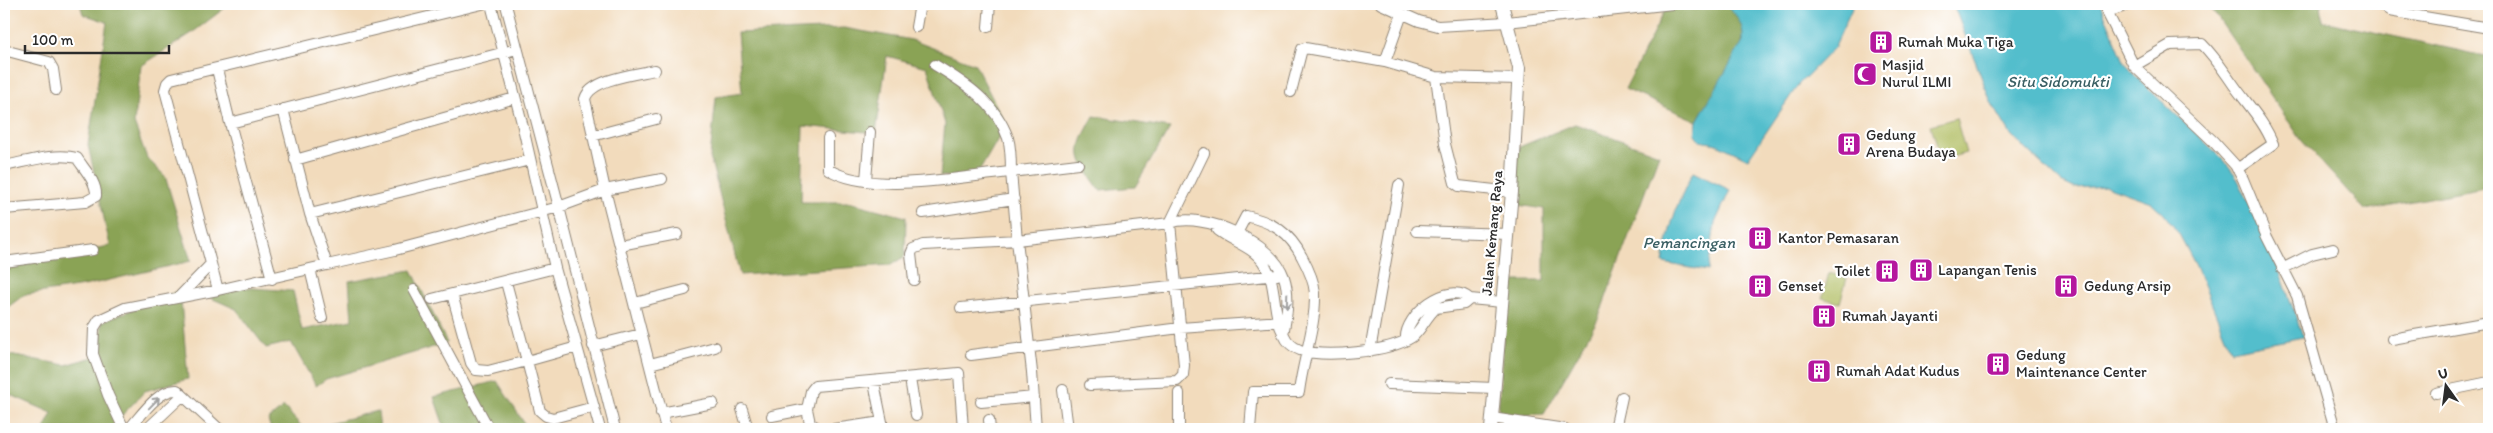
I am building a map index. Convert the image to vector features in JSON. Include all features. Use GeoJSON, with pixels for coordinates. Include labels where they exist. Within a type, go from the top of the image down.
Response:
{"type":"FeatureCollection","features":[{"type":"Feature","properties":{"kind":"street"},"geometry":{"type":"LineString","coordinates":[[218,290],[165,86],[171,80],[482,4]]}},
{"type":"Feature","properties":{"kind":"street"},"geometry":{"type":"LineString","coordinates":[[491,4],[555,268],[600,429]]}},
{"type":"Feature","properties":{"kind":"street"},"geometry":{"type":"LineString","coordinates":[[916,27],[920,4]]}},
{"type":"Feature","properties":{"kind":"street"},"geometry":{"type":"LineString","coordinates":[[988,27],[990,4]]}},
{"type":"Feature","properties":{"kind":"street"},"geometry":{"type":"LineString","coordinates":[[1381,4],[1402,14],[1438,26],[1507,22],[1673,4]]}},
{"type":"Feature","properties":{"kind":"street","name":"Jalan Kemang Raya"},"geometry":{"type":"LineString","coordinates":[[1492,424],[1512,192],[1519,79],[1519,68],[1513,40],[1502,4]]}},
{"type":"Feature","properties":{"kind":"street"},"geometry":{"type":"LineString","coordinates":[[2131,4],[2106,8],[2134,66],[2213,141],[2237,169],[2282,269],[2297,296],[2335,429]]}},
{"type":"Feature","properties":{"kind":"street"},"geometry":{"type":"LineString","coordinates":[[2380,4],[2389,10],[2489,28]]}},
{"type":"Feature","properties":{"kind":"street"},"geometry":{"type":"LineString","coordinates":[[506,5],[615,429]]}},
{"type":"Feature","properties":{"kind":"street"},"geometry":{"type":"LineString","coordinates":[[1384,62],[1402,14]]}},
{"type":"Feature","properties":{"kind":"street"},"geometry":{"type":"LineString","coordinates":[[2134,66],[2170,45],[2202,44],[2220,62],[2233,85],[2257,114],[2273,144],[2237,169]]}},
{"type":"Feature","properties":{"kind":"street"},"geometry":{"type":"LineString","coordinates":[[230,123],[516,49]]}},
{"type":"Feature","properties":{"kind":"street"},"geometry":{"type":"LineString","coordinates":[[1291,92],[1303,49],[1384,62],[1436,77],[1519,79]]}},
{"type":"Feature","properties":{"kind":"street"},"geometry":{"type":"LineString","coordinates":[[4,50],[49,62],[53,69],[56,90]]}},
{"type":"Feature","properties":{"kind":"street"},"geometry":{"type":"LineString","coordinates":[[935,65],[975,90],[996,116],[1008,138],[1036,429]]}},
{"type":"Feature","properties":{"kind":"street"},"geometry":{"type":"LineString","coordinates":[[217,69],[272,279]]}},
{"type":"Feature","properties":{"kind":"street"},"geometry":{"type":"LineString","coordinates":[[655,70],[606,81],[593,87],[586,93],[585,106],[666,429]]}},
{"type":"Feature","properties":{"kind":"street"},"geometry":{"type":"LineString","coordinates":[[1436,77],[1445,144],[1455,182],[1459,186],[1512,192]]}},
{"type":"Feature","properties":{"kind":"street"},"geometry":{"type":"LineString","coordinates":[[295,160],[515,98]]}},
{"type":"Feature","properties":{"kind":"street"},"geometry":{"type":"LineString","coordinates":[[283,109],[310,214],[327,265]]}},
{"type":"Feature","properties":{"kind":"street"},"geometry":{"type":"LineString","coordinates":[[592,136],[656,119]]}},
{"type":"Feature","properties":{"kind":"street"},"geometry":{"type":"LineString","coordinates":[[866,180],[870,132]]}},
{"type":"Feature","properties":{"kind":"street"},"geometry":{"type":"LineString","coordinates":[[828,138],[828,169],[834,173],[881,183],[1011,172],[1078,164]]}},
{"type":"Feature","properties":{"kind":"street"},"geometry":{"type":"LineString","coordinates":[[1090,385],[1177,381],[1183,375],[1184,365],[1170,222],[1204,153]]}},
{"type":"Feature","properties":{"kind":"street"},"geometry":{"type":"LineString","coordinates":[[4,166],[51,158],[77,158],[93,182],[96,196],[85,202],[4,209]]}},
{"type":"Feature","properties":{"kind":"street"},"geometry":{"type":"LineString","coordinates":[[310,214],[530,160]]}},
{"type":"Feature","properties":{"kind":"street"},"geometry":{"type":"LineString","coordinates":[[124,429],[97,367],[92,340],[94,328],[99,320],[114,312],[272,279],[396,250],[541,213],[605,190],[662,179]]}},
{"type":"Feature","properties":{"kind":"street"},"geometry":{"type":"LineString","coordinates":[[1370,351],[1399,185]]}},
{"type":"Feature","properties":{"kind":"street"},"geometry":{"type":"LineString","coordinates":[[923,213],[1014,199]]}},
{"type":"Feature","properties":{"kind":"street"},"geometry":{"type":"LineString","coordinates":[[1235,237],[1246,216],[1259,219],[1283,232],[1295,242],[1309,270],[1315,293],[1308,351],[1299,392],[1253,392],[1250,429]]}},
{"type":"Feature","properties":{"kind":"street"},"geometry":{"type":"LineString","coordinates":[[914,280],[911,254],[913,249],[918,247],[1018,240],[1170,222],[1182,218],[1210,224],[1271,256],[1283,274],[1287,290],[1282,321]]}},
{"type":"Feature","properties":{"kind":"street"},"geometry":{"type":"LineString","coordinates":[[1417,231],[1508,234]]}},
{"type":"Feature","properties":{"kind":"street"},"geometry":{"type":"LineString","coordinates":[[620,245],[677,234]]}},
{"type":"Feature","properties":{"kind":"street"},"geometry":{"type":"LineString","coordinates":[[1235,237],[1261,259],[1271,276],[1282,321],[1283,334],[1290,345],[1300,350],[1370,351],[1412,337],[1433,304],[1452,294],[1466,296],[1470,299],[1502,302]]}},
{"type":"Feature","properties":{"kind":"street"},"geometry":{"type":"LineString","coordinates":[[2282,269],[2312,254],[2333,249]]}},
{"type":"Feature","properties":{"kind":"street"},"geometry":{"type":"LineString","coordinates":[[4,262],[93,250]]}},
{"type":"Feature","properties":{"kind":"street"},"geometry":{"type":"LineString","coordinates":[[178,298],[211,264]]}},
{"type":"Feature","properties":{"kind":"street"},"geometry":{"type":"LineString","coordinates":[[432,299],[506,282],[555,268]]}},
{"type":"Feature","properties":{"kind":"street"},"geometry":{"type":"LineString","coordinates":[[310,269],[322,318]]}},
{"type":"Feature","properties":{"kind":"street"},"geometry":{"type":"LineString","coordinates":[[960,308],[1024,300],[1175,287],[1283,274]]}},
{"type":"Feature","properties":{"kind":"street"},"geometry":{"type":"LineString","coordinates":[[506,282],[540,410],[546,416],[553,418],[594,407]]}},
{"type":"Feature","properties":{"kind":"street"},"geometry":{"type":"LineString","coordinates":[[414,290],[489,429]]}},
{"type":"Feature","properties":{"kind":"street"},"geometry":{"type":"LineString","coordinates":[[635,303],[685,290]]}},
{"type":"Feature","properties":{"kind":"street"},"geometry":{"type":"LineString","coordinates":[[452,294],[470,363],[476,370],[488,371],[577,347]]}},
{"type":"Feature","properties":{"kind":"street"},"geometry":{"type":"LineString","coordinates":[[971,355],[1180,328],[1282,321]]}},
{"type":"Feature","properties":{"kind":"street"},"geometry":{"type":"LineString","coordinates":[[2392,339],[2489,322]]}},
{"type":"Feature","properties":{"kind":"street"},"geometry":{"type":"LineString","coordinates":[[593,346],[641,334]]}},
{"type":"Feature","properties":{"kind":"street"},"geometry":{"type":"LineString","coordinates":[[650,364],[715,346]]}},
{"type":"Feature","properties":{"kind":"street"},"geometry":{"type":"LineString","coordinates":[[819,429],[810,423],[807,409],[811,391],[815,386],[874,383],[959,373],[963,429]]}},
{"type":"Feature","properties":{"kind":"street"},"geometry":{"type":"LineString","coordinates":[[910,379],[916,415]]}},
{"type":"Feature","properties":{"kind":"street"},"geometry":{"type":"LineString","coordinates":[[2436,393],[2489,382]]}},
{"type":"Feature","properties":{"kind":"street"},"geometry":{"type":"LineString","coordinates":[[834,429],[882,426],[874,383]]}},
{"type":"Feature","properties":{"kind":"street"},"geometry":{"type":"LineString","coordinates":[[1389,384],[1495,388]]}},
{"type":"Feature","properties":{"kind":"street"},"geometry":{"type":"LineString","coordinates":[[129,429],[166,392],[177,390],[219,429]]}},
{"type":"Feature","properties":{"kind":"street"},"geometry":{"type":"LineString","coordinates":[[1064,390],[1068,429]]}},
{"type":"Feature","properties":{"kind":"street"},"geometry":{"type":"LineString","coordinates":[[1179,393],[1179,429]]}},
{"type":"Feature","properties":{"kind":"street"},"geometry":{"type":"LineString","coordinates":[[147,429],[182,396]]}},
{"type":"Feature","properties":{"kind":"street"},"geometry":{"type":"LineString","coordinates":[[981,402],[1034,397]]}},
{"type":"Feature","properties":{"kind":"street"},"geometry":{"type":"LineString","coordinates":[[1615,429],[1622,397]]}},
{"type":"Feature","properties":{"kind":"street"},"geometry":{"type":"LineString","coordinates":[[662,413],[713,403]]}},
{"type":"Feature","properties":{"kind":"street"},"geometry":{"type":"LineString","coordinates":[[742,409],[748,429]]}},
{"type":"Feature","properties":{"kind":"street"},"geometry":{"type":"LineString","coordinates":[[772,416],[807,409]]}},
{"type":"Feature","properties":{"kind":"street"},"geometry":{"type":"LineString","coordinates":[[1492,424],[1565,429]]}},
{"type":"Feature","properties":{"kind":"green space"},"geometry":{"type":"Polygon","coordinates":[[[80,4],[230,4],[192,33],[141,66],[134,123],[147,158],[165,176],[191,261],[84,286],[24,295],[4,310],[4,268],[28,259],[110,246],[88,145],[107,22],[83,14],[80,4]]]}},
{"type":"Feature","properties":{"kind":"green space"},"geometry":{"type":"Polygon","coordinates":[[[1668,4],[1725,4],[1738,18],[1743,28],[1740,49],[1697,121],[1625,89],[1668,4]]]}},
{"type":"Feature","properties":{"kind":"green space"},"geometry":{"type":"Polygon","coordinates":[[[2224,4],[2321,4],[2323,21],[2489,57],[2489,187],[2365,210],[2302,141],[2211,8],[2224,4]]]}},
{"type":"Feature","properties":{"kind":"green space"},"geometry":{"type":"Polygon","coordinates":[[[844,28],[912,40],[975,64],[1006,125],[976,177],[940,176],[945,124],[927,67],[887,56],[876,133],[803,126],[801,202],[849,202],[906,217],[905,256],[891,265],[740,275],[710,157],[716,97],[742,93],[737,33],[844,28]]]}},
{"type":"Feature","properties":{"kind":"green space"},"geometry":{"type":"Polygon","coordinates":[[[1094,116],[1170,128],[1135,187],[1100,190],[1086,169],[1080,154],[1080,147],[1094,116]]]}},
{"type":"Feature","properties":{"kind":"green space"},"geometry":{"type":"Polygon","coordinates":[[[1956,118],[1966,153],[1941,160],[1931,125],[1956,118]]]}},
{"type":"Feature","properties":{"kind":"green space"},"geometry":{"type":"Polygon","coordinates":[[[1575,124],[1659,154],[1598,319],[1544,414],[1498,416],[1507,281],[1544,281],[1544,209],[1511,204],[1519,147],[1575,124]]]}},
{"type":"Feature","properties":{"kind":"green space"},"geometry":{"type":"Polygon","coordinates":[[[412,270],[447,343],[326,379],[316,386],[291,342],[266,348],[236,309],[204,295],[239,287],[293,291],[302,330],[352,320],[349,281],[412,270]]]}},
{"type":"Feature","properties":{"kind":"green space"},"geometry":{"type":"Polygon","coordinates":[[[1829,273],[1847,278],[1840,303],[1822,298],[1829,273]]]}},
{"type":"Feature","properties":{"kind":"green space"},"geometry":{"type":"Polygon","coordinates":[[[180,290],[188,379],[145,391],[109,429],[44,429],[52,413],[4,392],[4,348],[9,355],[66,365],[100,355],[102,322],[180,290]]]}},
{"type":"Feature","properties":{"kind":"green space"},"geometry":{"type":"Polygon","coordinates":[[[497,381],[528,429],[445,429],[434,397],[497,381]]]}},
{"type":"Feature","properties":{"kind":"green space"},"geometry":{"type":"Polygon","coordinates":[[[284,407],[304,429],[271,429],[268,420],[284,407]]]}},
{"type":"Feature","properties":{"kind":"green space"},"geometry":{"type":"Polygon","coordinates":[[[378,411],[380,429],[305,429],[378,411]]]}},
{"type":"Feature","properties":{"kind":"water"},"geometry":{"type":"Polygon","coordinates":[[[1725,4],[1854,4],[1834,48],[1798,85],[1748,159],[1717,144],[1700,141],[1695,134],[1697,121],[1743,41],[1739,20],[1725,4]]]}},
{"type":"Feature","properties":{"kind":"water","name":"Situ Sidomukti"},"geometry":{"type":"Polygon","coordinates":[[[1953,4],[2100,4],[2124,61],[2135,76],[2224,160],[2236,176],[2283,280],[2303,337],[2231,351],[2196,266],[2179,234],[2164,214],[2151,202],[2106,186],[2074,188],[2061,182],[2011,135],[1991,102],[1953,4]]]}},
{"type":"Feature","properties":{"kind":"water","name":"Pemancingan"},"geometry":{"type":"Polygon","coordinates":[[[1693,172],[1730,190],[1715,223],[1708,271],[1663,263],[1674,216],[1693,172]]]}},
{"type":"Feature","properties":{"kind":"place","name":"Rumah Muka Tiga"},"geometry":{"type":"Point","coordinates":[1881,42]}},
{"type":"Feature","properties":{"kind":"place","name":"Masjid Nurul ILMI"},"geometry":{"type":"Point","coordinates":[1865,74]}},
{"type":"Feature","properties":{"kind":"place","name":"Gedung Arena Budaya"},"geometry":{"type":"Point","coordinates":[1849,144]}},
{"type":"Feature","properties":{"kind":"place","name":"Kantor Pemasaran"},"geometry":{"type":"Point","coordinates":[1760,238]}},
{"type":"Feature","properties":{"kind":"place","name":"Lapangan Tenis"},"geometry":{"type":"Point","coordinates":[1921,270]}},
{"type":"Feature","properties":{"kind":"place","name":"Toilet"},"geometry":{"type":"Point","coordinates":[1887,271]}},
{"type":"Feature","properties":{"kind":"place","name":"Genset"},"geometry":{"type":"Point","coordinates":[1760,286]}},
{"type":"Feature","properties":{"kind":"place","name":"Gedung Arsip"},"geometry":{"type":"Point","coordinates":[2066,286]}},
{"type":"Feature","properties":{"kind":"place","name":"Rumah Jayanti"},"geometry":{"type":"Point","coordinates":[1824,316]}},
{"type":"Feature","properties":{"kind":"place","name":"Gedung Maintenance Center"},"geometry":{"type":"Point","coordinates":[1998,364]}},
{"type":"Feature","properties":{"kind":"place","name":"Rumah Adat Kudus"},"geometry":{"type":"Point","coordinates":[1819,371]}}]}
